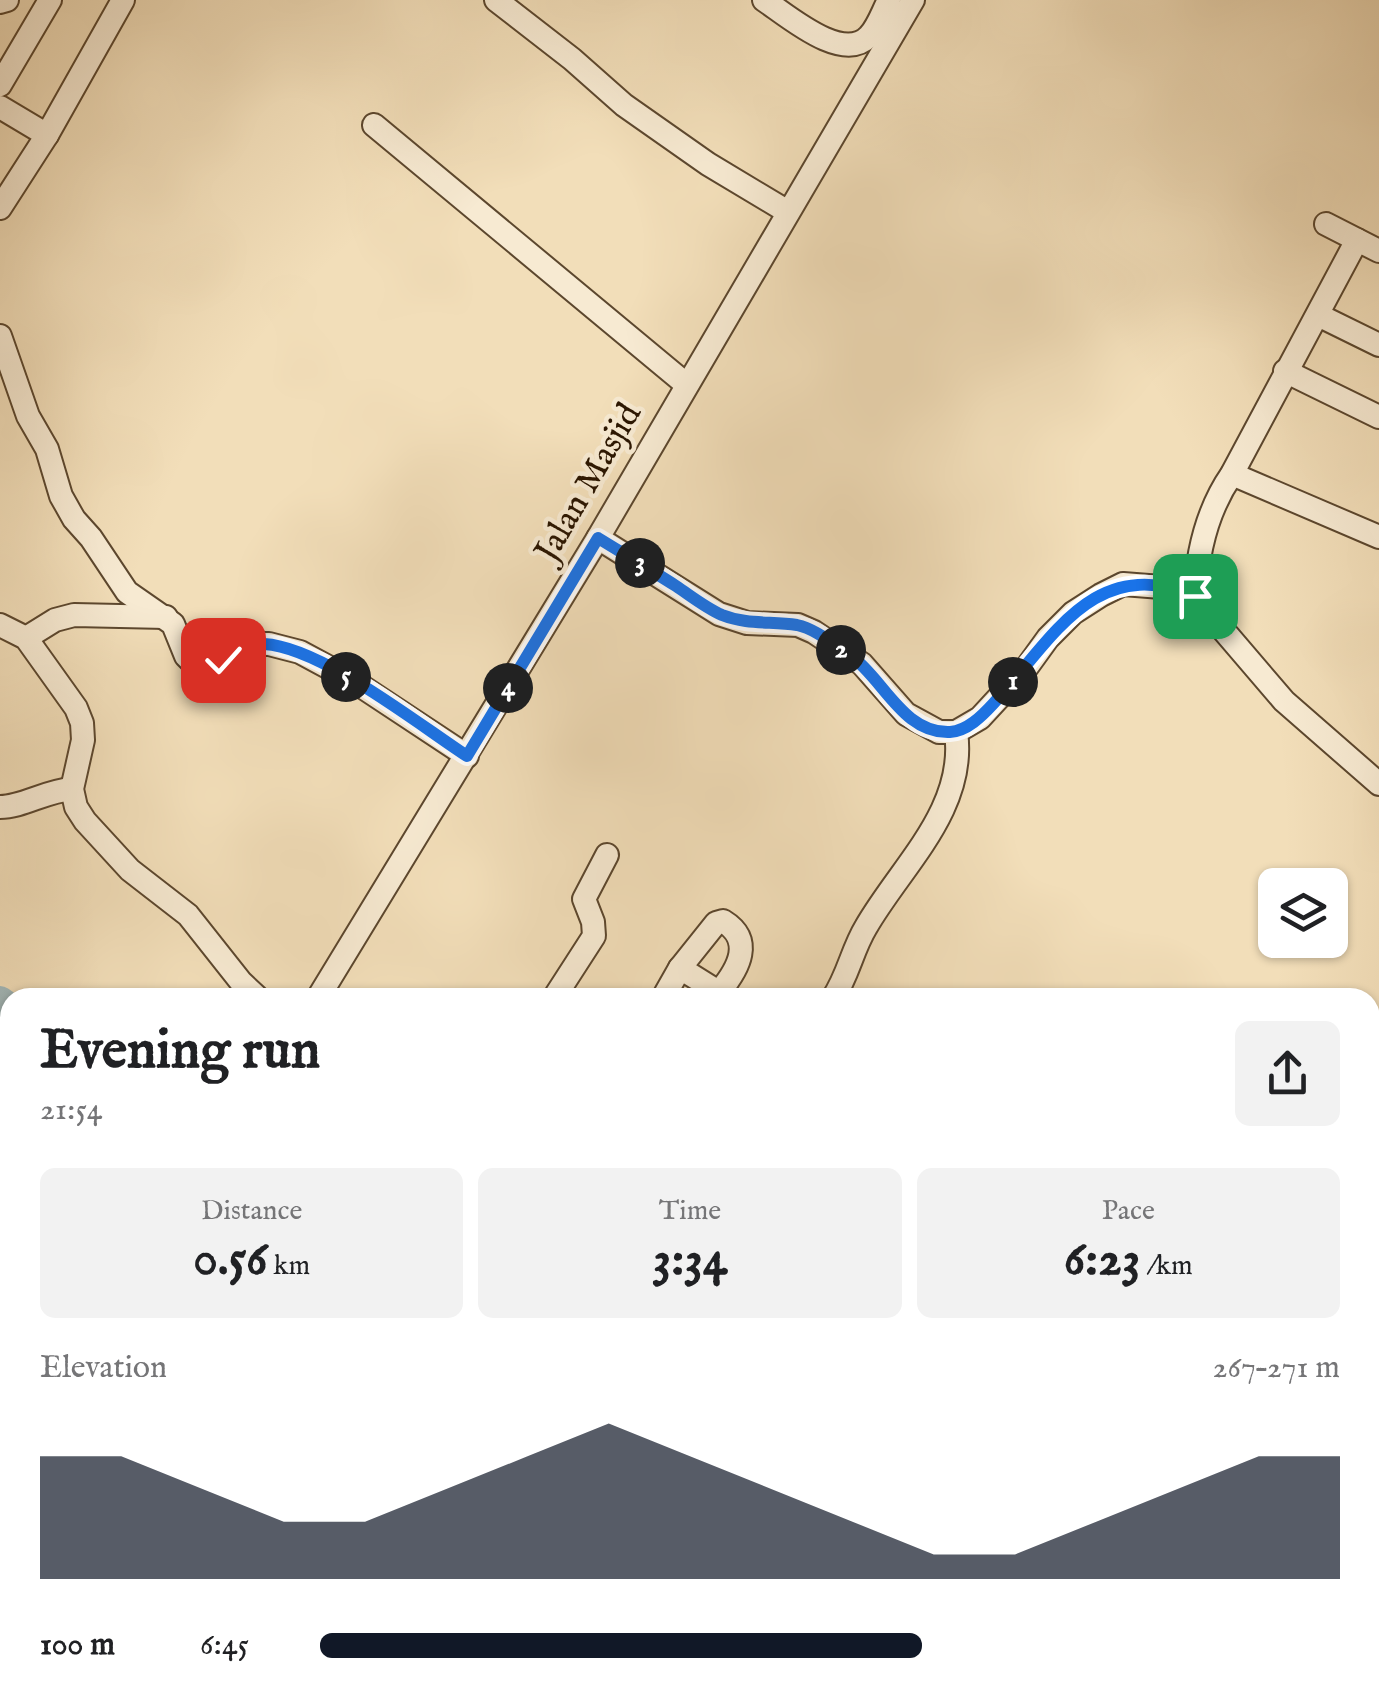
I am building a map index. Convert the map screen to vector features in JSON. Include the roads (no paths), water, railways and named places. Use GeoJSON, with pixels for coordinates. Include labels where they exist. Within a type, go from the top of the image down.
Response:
{"type":"FeatureCollection","features":[{"type":"Feature","properties":{"kind":"street"},"geometry":{"type":"LineString","coordinates":[[0,84],[50,0]]}},
{"type":"Feature","properties":{"kind":"street"},"geometry":{"type":"LineString","coordinates":[[0,208],[47,135],[123,0]]}},
{"type":"Feature","properties":{"kind":"street"},"geometry":{"type":"LineString","coordinates":[[496,0],[572,59],[624,106],[723,174],[788,212]]}},
{"type":"Feature","properties":{"kind":"street"},"geometry":{"type":"LineString","coordinates":[[764,0],[830,43],[853,46],[869,36],[889,0]]}},
{"type":"Feature","properties":{"kind":"street","name":"Jalan Masjid"},"geometry":{"type":"LineString","coordinates":[[324,988],[598,538],[913,0]]}},
{"type":"Feature","properties":{"kind":"street"},"geometry":{"type":"LineString","coordinates":[[0,108],[47,135]]}},
{"type":"Feature","properties":{"kind":"street"},"geometry":{"type":"LineString","coordinates":[[374,125],[687,385]]}},
{"type":"Feature","properties":{"kind":"street"},"geometry":{"type":"LineString","coordinates":[[1326,224],[1379,251]]}},
{"type":"Feature","properties":{"kind":"street"},"geometry":{"type":"LineString","coordinates":[[1195,596],[1196,572],[1216,497],[1357,240]]}},
{"type":"Feature","properties":{"kind":"street"},"geometry":{"type":"LineString","coordinates":[[1318,315],[1379,345]]}},
{"type":"Feature","properties":{"kind":"street"},"geometry":{"type":"LineString","coordinates":[[0,336],[28,416],[47,450],[61,496],[127,592],[166,617],[194,664],[223,660],[236,648],[253,644],[300,652],[352,680],[467,756]]}},
{"type":"Feature","properties":{"kind":"street"},"geometry":{"type":"LineString","coordinates":[[1284,371],[1379,417]]}},
{"type":"Feature","properties":{"kind":"street"},"geometry":{"type":"LineString","coordinates":[[1232,474],[1379,536]]}},
{"type":"Feature","properties":{"kind":"street"},"geometry":{"type":"LineString","coordinates":[[598,538],[718,614],[747,623],[798,626],[814,632],[862,664],[906,714],[939,732],[956,732],[980,718],[1027,668],[1048,638],[1073,613],[1101,594],[1123,584],[1174,588],[1195,596],[1284,701],[1379,784]]}},
{"type":"Feature","properties":{"kind":"street"},"geometry":{"type":"LineString","coordinates":[[118,618],[127,592]]}},
{"type":"Feature","properties":{"kind":"street"},"geometry":{"type":"LineString","coordinates":[[26,638],[55,620],[74,615],[166,617]]}},
{"type":"Feature","properties":{"kind":"street"},"geometry":{"type":"LineString","coordinates":[[0,625],[26,638],[76,708],[84,740],[72,789],[76,808],[130,870],[188,915],[247,988]]}},
{"type":"Feature","properties":{"kind":"street"},"geometry":{"type":"LineString","coordinates":[[840,988],[866,926],[917,857],[938,818],[954,774],[956,732]]}},
{"type":"Feature","properties":{"kind":"street"},"geometry":{"type":"LineString","coordinates":[[0,807],[10,807],[50,791],[72,789]]}},
{"type":"Feature","properties":{"kind":"street"},"geometry":{"type":"LineString","coordinates":[[560,988],[594,936],[584,899],[607,855]]}},
{"type":"Feature","properties":{"kind":"street"},"geometry":{"type":"LineString","coordinates":[[669,988],[680,968],[716,923],[722,921],[740,937],[742,947],[727,988]]}},
{"type":"Feature","properties":{"kind":"street"},"geometry":{"type":"LineString","coordinates":[[680,968],[714,988]]}}]}
